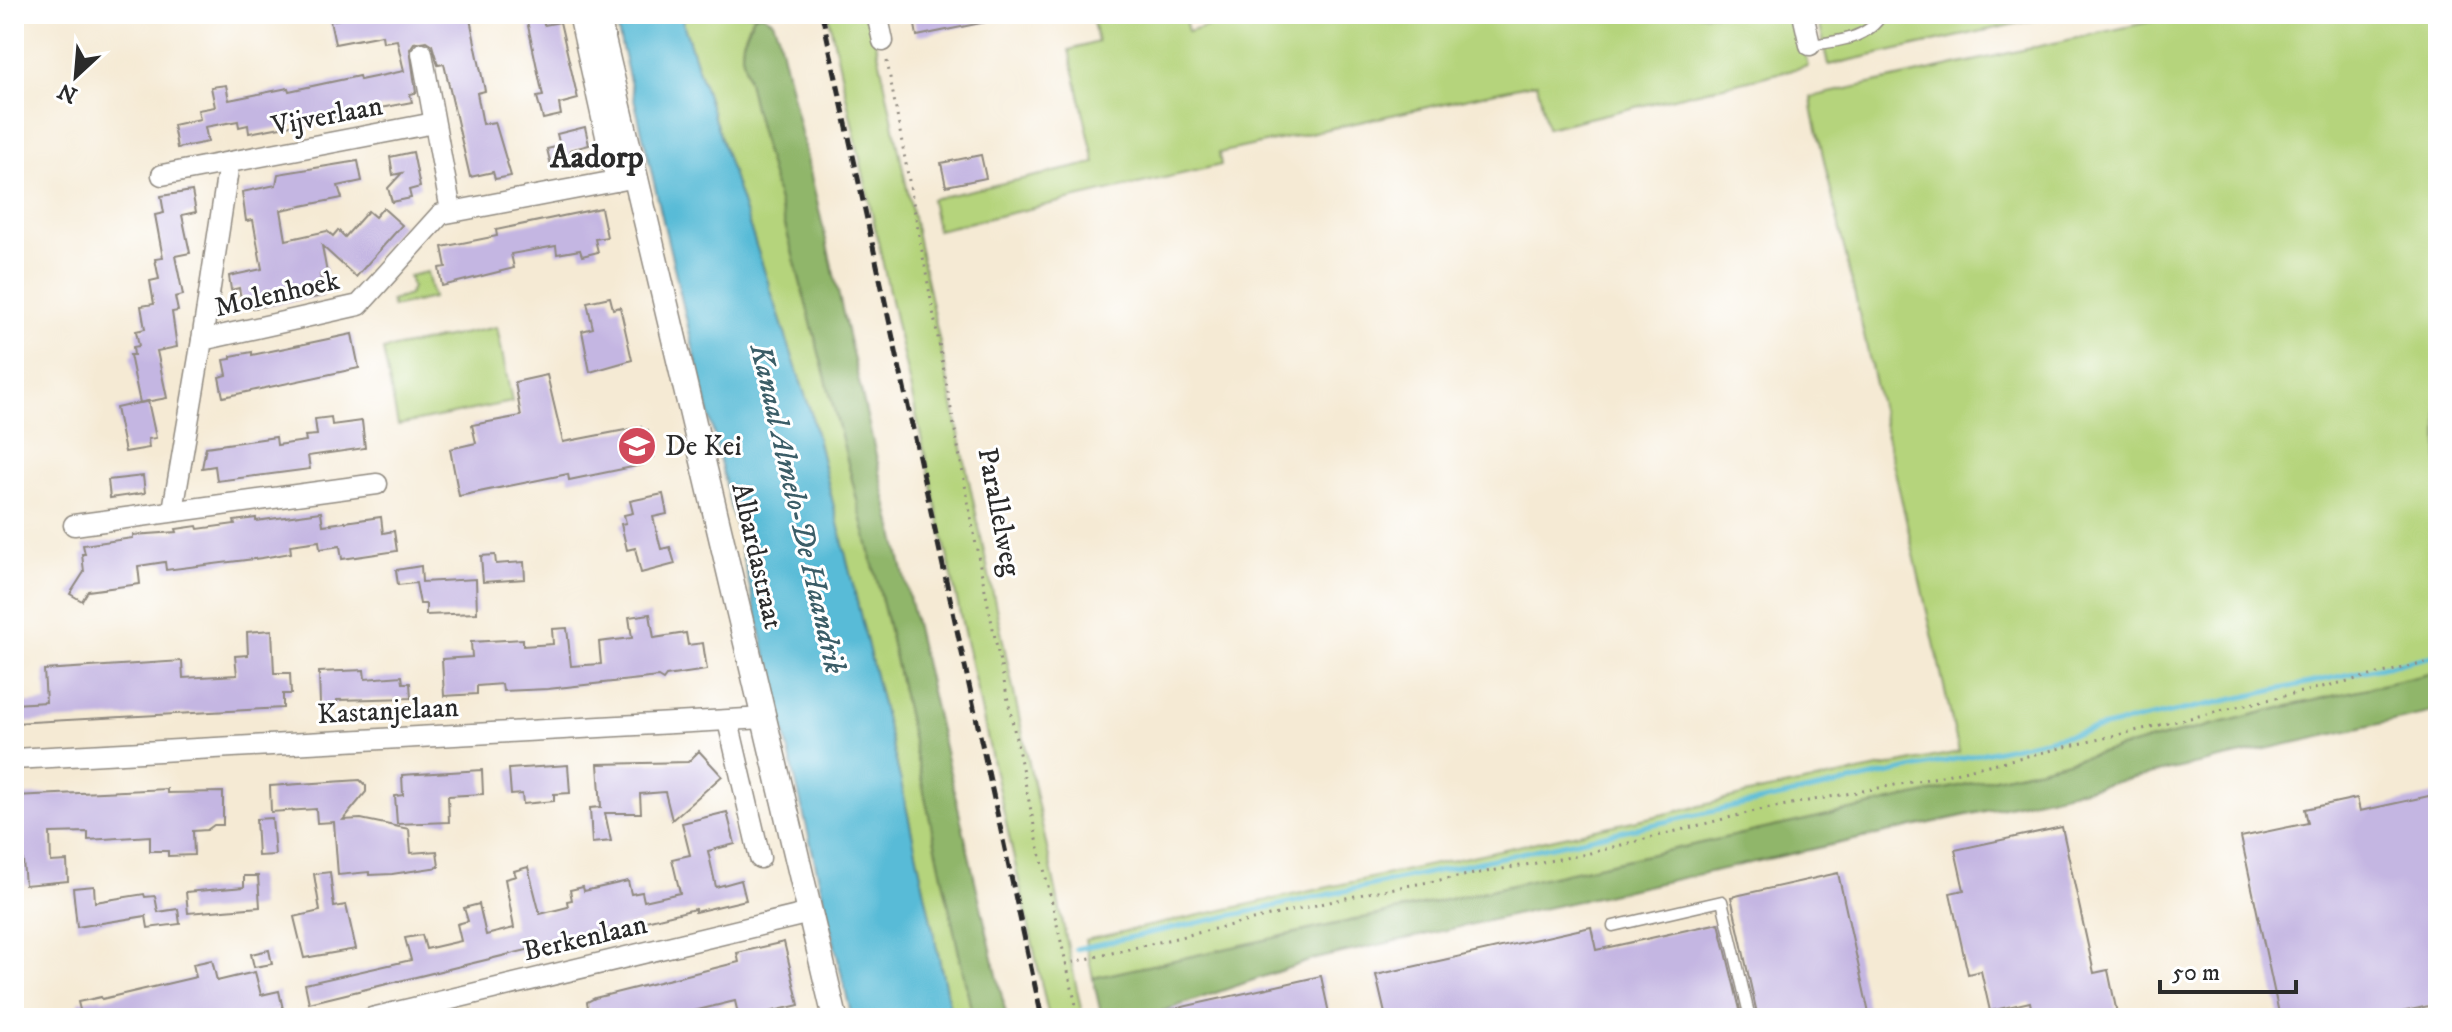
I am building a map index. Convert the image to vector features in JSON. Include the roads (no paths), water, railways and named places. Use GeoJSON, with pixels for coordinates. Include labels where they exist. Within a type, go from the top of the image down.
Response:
{"type":"FeatureCollection","features":[{"type":"Feature","properties":{"kind":"street","name":"Albardastraat"},"geometry":{"type":"LineString","coordinates":[[579,14],[626,179],[765,718],[835,1018]]}},
{"type":"Feature","properties":{"kind":"street","name":"Albardastraat"},"geometry":{"type":"LineString","coordinates":[[597,14],[606,59],[621,106],[626,179]]}},
{"type":"Feature","properties":{"kind":"street"},"geometry":{"type":"LineString","coordinates":[[877,14],[883,41]]}},
{"type":"Feature","properties":{"kind":"street"},"geometry":{"type":"LineString","coordinates":[[1803,14],[1810,45]]}},
{"type":"Feature","properties":{"kind":"street"},"geometry":{"type":"LineString","coordinates":[[422,53],[451,211]]}},
{"type":"Feature","properties":{"kind":"street","name":"Vijverlaan"},"geometry":{"type":"LineString","coordinates":[[162,175],[434,123]]}},
{"type":"Feature","properties":{"kind":"street"},"geometry":{"type":"LineString","coordinates":[[202,340],[229,163]]}},
{"type":"Feature","properties":{"kind":"street","name":"Molenhoek"},"geometry":{"type":"LineString","coordinates":[[173,510],[202,340],[359,305],[441,214],[626,179]]}},
{"type":"Feature","properties":{"kind":"street"},"geometry":{"type":"LineString","coordinates":[[74,525],[377,484]]}},
{"type":"Feature","properties":{"kind":"street","name":"Kastanjelaan"},"geometry":{"type":"LineString","coordinates":[[14,759],[765,718]]}},
{"type":"Feature","properties":{"kind":"street"},"geometry":{"type":"LineString","coordinates":[[728,721],[760,858]]}},
{"type":"Feature","properties":{"kind":"street","name":"Berkenlaan"},"geometry":{"type":"LineString","coordinates":[[372,1018],[810,913]]}},
{"type":"Feature","properties":{"kind":"lane"},"geometry":{"type":"LineString","coordinates":[[1810,45],[1859,35],[1877,23],[1882,14]]}},
{"type":"Feature","properties":{"kind":"lane"},"geometry":{"type":"LineString","coordinates":[[1613,926],[1722,901],[1750,1018]]}},
{"type":"Feature","properties":{"kind":"water","name":"Kanaal Almelo-De Haandrik"},"geometry":{"type":"Polygon","coordinates":[[[614,14],[680,14],[811,413],[900,778],[952,1018],[852,1018],[614,14]]]}},
{"type":"Feature","properties":{"kind":"waterway"},"geometry":{"type":"LineString","coordinates":[[1076,949],[2438,655]]}},
{"type":"Feature","properties":{"kind":"railway"},"geometry":{"type":"LineString","coordinates":[[822,14],[1042,1018]]}},
{"type":"Feature","properties":{"kind":"place","name":"De Kei"},"geometry":{"type":"Point","coordinates":[637,446]}},
{"type":"Feature","properties":{"kind":"district","name":"Aadorp"},"geometry":{"type":"Point","coordinates":[597,158]}}]}
